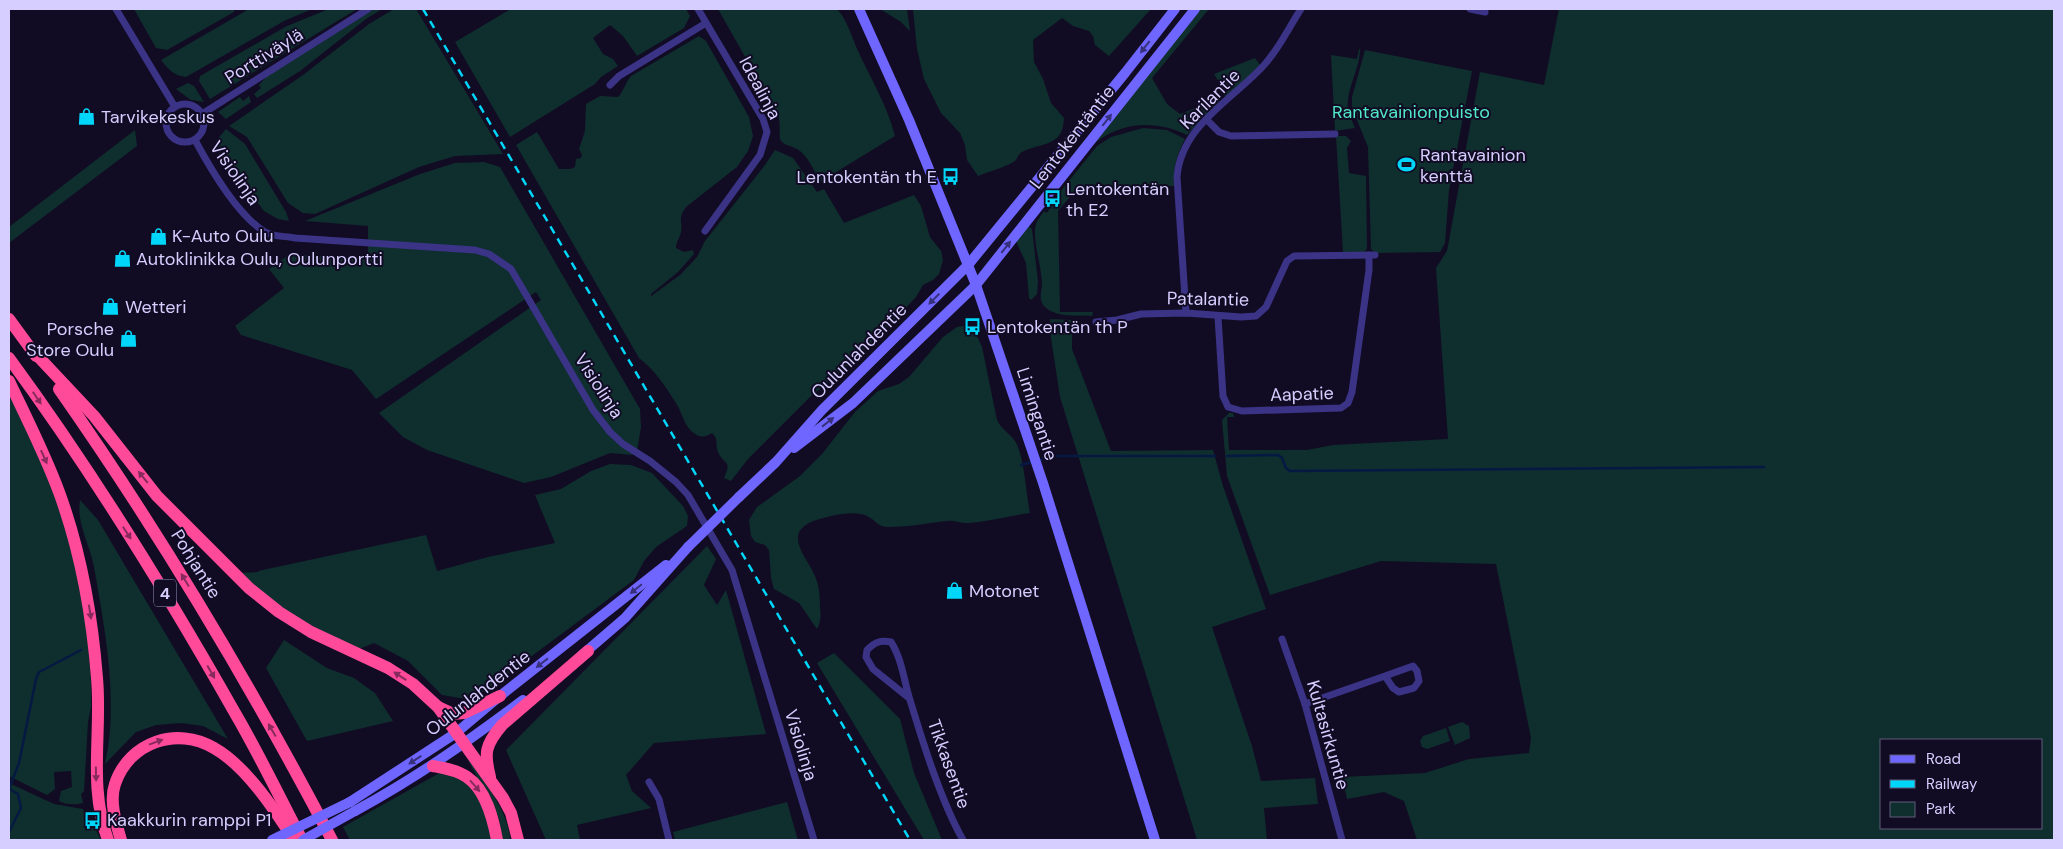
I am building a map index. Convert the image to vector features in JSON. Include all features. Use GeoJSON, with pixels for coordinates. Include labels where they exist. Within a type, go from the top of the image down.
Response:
{"type":"FeatureCollection","features":[{"type":"Feature","properties":{"kind":"highway","name":"Pohjantie"},"geometry":{"type":"LineString","coordinates":[[9,319],[166,548],[211,621],[332,840]]}},
{"type":"Feature","properties":{"kind":"highway"},"geometry":{"type":"LineString","coordinates":[[32,351],[94,416],[158,496],[249,588],[279,612],[310,632],[388,668],[413,684],[438,707],[511,813],[518,840]]}},
{"type":"Feature","properties":{"kind":"highway","name":"4"},"geometry":{"type":"LineString","coordinates":[[9,358],[153,572],[236,714],[303,840]]}},
{"type":"Feature","properties":{"kind":"highway"},"geometry":{"type":"LineString","coordinates":[[9,381],[59,491],[72,530],[86,587],[98,681],[96,786],[100,811],[108,840]]}},
{"type":"Feature","properties":{"kind":"highway"},"geometry":{"type":"LineString","coordinates":[[491,782],[486,760],[491,738],[502,725],[588,651]]}},
{"type":"Feature","properties":{"kind":"highway"},"geometry":{"type":"LineString","coordinates":[[438,707],[452,714],[464,714],[500,696]]}},
{"type":"Feature","properties":{"kind":"highway"},"geometry":{"type":"LineString","coordinates":[[121,840],[112,802],[114,785],[131,756],[139,749],[167,737],[205,743],[227,757],[244,772],[274,809],[294,840]]}},
{"type":"Feature","properties":{"kind":"highway"},"geometry":{"type":"LineString","coordinates":[[432,766],[453,770],[467,777],[480,790],[491,813],[497,840]]}},
{"type":"Feature","properties":{"kind":"highway"},"geometry":{"type":"LineString","coordinates":[[296,772],[340,840]]}},
{"type":"Feature","properties":{"kind":"main road","name":"Limingantie"},"geometry":{"type":"LineString","coordinates":[[859,9],[909,120],[976,285],[1043,483],[1155,840]]}},
{"type":"Feature","properties":{"kind":"main road","name":"Lentokentäntie"},"geometry":{"type":"LineString","coordinates":[[968,265],[1174,9]]}},
{"type":"Feature","properties":{"kind":"main road","name":"Lentokentäntie"},"geometry":{"type":"LineString","coordinates":[[976,285],[1195,9]]}},
{"type":"Feature","properties":{"kind":"main road","name":"Oulunlahdentie"},"geometry":{"type":"LineString","coordinates":[[272,840],[403,785],[464,744],[588,651],[625,618],[688,547],[776,462],[822,410],[968,265]]}},
{"type":"Feature","properties":{"kind":"main road","name":"Oulunlahdentie"},"geometry":{"type":"LineString","coordinates":[[776,462],[853,403],[976,285]]}},
{"type":"Feature","properties":{"kind":"main road","name":"Oulunlahdentie"},"geometry":{"type":"LineString","coordinates":[[303,840],[456,733],[688,547]]}},
{"type":"Feature","properties":{"kind":"street"},"geometry":{"type":"LineString","coordinates":[[116,9],[175,107]]}},
{"type":"Feature","properties":{"kind":"street","name":"Porttiväylä"},"geometry":{"type":"LineString","coordinates":[[202,114],[368,9]]}},
{"type":"Feature","properties":{"kind":"street","name":"Idealinja"},"geometry":{"type":"LineString","coordinates":[[698,9],[763,119],[766,132],[760,155],[705,231]]}},
{"type":"Feature","properties":{"kind":"street","name":"Karilantie"},"geometry":{"type":"LineString","coordinates":[[1186,313],[1176,176],[1178,162],[1192,134],[1206,119],[1250,81],[1268,60],[1301,9]]}},
{"type":"Feature","properties":{"kind":"street"},"geometry":{"type":"LineString","coordinates":[[1470,9],[1484,12]]}},
{"type":"Feature","properties":{"kind":"street"},"geometry":{"type":"LineString","coordinates":[[610,85],[619,76],[706,23]]}},
{"type":"Feature","properties":{"kind":"street"},"geometry":{"type":"LineString","coordinates":[[190,105],[202,114],[204,128],[195,140],[180,142],[169,133],[166,119],[175,107],[190,105]]}},
{"type":"Feature","properties":{"kind":"street"},"geometry":{"type":"LineString","coordinates":[[1206,119],[1219,132],[1231,136],[1336,134]]}},
{"type":"Feature","properties":{"kind":"street","name":"Visiolinja"},"geometry":{"type":"LineString","coordinates":[[195,140],[209,166],[244,215],[266,233],[295,238],[475,250],[489,254],[510,269],[593,410],[610,432],[623,444],[650,461],[676,482],[688,495],[732,570],[814,840]]}},
{"type":"Feature","properties":{"kind":"street","name":"Patalantie"},"geometry":{"type":"LineString","coordinates":[[1096,322],[1117,320],[1134,315],[1186,313],[1218,317],[1241,317],[1260,314],[1266,307],[1287,261],[1294,256],[1372,255]]}},
{"type":"Feature","properties":{"kind":"street","name":"Aapatie"},"geometry":{"type":"LineString","coordinates":[[1218,317],[1223,396],[1228,406],[1242,411],[1340,408],[1348,404],[1352,392],[1372,255]]}},
{"type":"Feature","properties":{"kind":"street","name":"Kultasirkuntie"},"geometry":{"type":"LineString","coordinates":[[1282,639],[1305,704],[1342,840]]}},
{"type":"Feature","properties":{"kind":"street","name":"Tikkasentie"},"geometry":{"type":"LineString","coordinates":[[909,698],[873,669],[869,663],[866,657],[867,650],[874,643],[883,640],[891,642],[896,650],[909,698],[943,795],[964,840]]}},
{"type":"Feature","properties":{"kind":"street"},"geometry":{"type":"LineString","coordinates":[[1305,704],[1413,666],[1417,671],[1419,681],[1414,688],[1399,692],[1393,688],[1385,676]]}},
{"type":"Feature","properties":{"kind":"street"},"geometry":{"type":"LineString","coordinates":[[649,782],[659,799],[669,840]]}},
{"type":"Feature","properties":{"kind":"green space"},"geometry":{"type":"Polygon","coordinates":[[[134,9],[234,9],[234,12],[167,50],[156,48],[134,9]]]}},
{"type":"Feature","properties":{"kind":"green space"},"geometry":{"type":"Polygon","coordinates":[[[249,9],[312,9],[284,21],[186,77],[172,72],[161,60],[249,9]]]}},
{"type":"Feature","properties":{"kind":"green space"},"geometry":{"type":"Polygon","coordinates":[[[329,9],[357,9],[210,99],[199,81],[200,76],[287,26],[329,9]]]}},
{"type":"Feature","properties":{"kind":"green space"},"geometry":{"type":"Polygon","coordinates":[[[374,9],[382,9],[366,19],[300,71],[257,98],[254,94],[261,88],[259,85],[272,71],[374,9]]]}},
{"type":"Feature","properties":{"kind":"green space"},"geometry":{"type":"Polygon","coordinates":[[[394,9],[416,9],[503,154],[455,156],[419,167],[315,214],[303,213],[288,203],[247,137],[229,126],[303,75],[369,24],[394,9]]]}},
{"type":"Feature","properties":{"kind":"green space"},"geometry":{"type":"Polygon","coordinates":[[[511,9],[686,9],[690,16],[684,28],[637,56],[623,36],[610,25],[593,38],[603,54],[613,59],[618,66],[601,77],[595,84],[510,137],[455,42],[511,9]]]}},
{"type":"Feature","properties":{"kind":"green space"},"geometry":{"type":"Polygon","coordinates":[[[718,9],[837,9],[846,23],[883,103],[895,136],[820,182],[804,155],[781,141],[778,115],[718,9]]]}},
{"type":"Feature","properties":{"kind":"green space"},"geometry":{"type":"Polygon","coordinates":[[[880,9],[907,9],[910,31],[901,22],[880,9]]]}},
{"type":"Feature","properties":{"kind":"green space"},"geometry":{"type":"Polygon","coordinates":[[[913,9],[1151,9],[1109,56],[1095,45],[1093,36],[1089,31],[1073,26],[1062,18],[1033,40],[1034,62],[1043,79],[1051,103],[1064,118],[1063,128],[1060,135],[1050,142],[1022,152],[1015,161],[1002,168],[978,176],[967,160],[965,145],[960,133],[941,113],[924,79],[917,49],[913,9]]]}},
{"type":"Feature","properties":{"kind":"green space"},"geometry":{"type":"Polygon","coordinates":[[[1198,9],[1209,9],[1152,78],[1167,104],[1180,114],[1218,99],[1220,101],[1187,135],[1164,127],[1140,125],[1117,130],[1095,143],[1198,9]]]}},
{"type":"Feature","properties":{"kind":"green space"},"geometry":{"type":"Polygon","coordinates":[[[1559,9],[2054,9],[2054,840],[1417,840],[1404,801],[1384,792],[1347,799],[1342,777],[1425,773],[1469,759],[1529,753],[1531,738],[1496,564],[1381,561],[1270,595],[1227,476],[1222,420],[1229,413],[1233,413],[1234,417],[1227,417],[1229,450],[1307,450],[1333,445],[1448,439],[1436,268],[1447,251],[1480,72],[1544,85],[1559,9]]]}},
{"type":"Feature","properties":{"kind":"green space"},"geometry":{"type":"Polygon","coordinates":[[[699,36],[706,41],[749,117],[753,136],[748,151],[737,167],[683,211],[681,232],[676,248],[684,252],[693,250],[694,254],[678,272],[651,296],[680,275],[697,257],[705,241],[775,150],[793,158],[817,192],[824,189],[844,223],[914,195],[921,206],[930,237],[941,251],[943,260],[939,274],[933,280],[923,285],[916,297],[885,330],[842,371],[810,397],[748,459],[731,481],[724,478],[728,468],[718,452],[714,435],[712,433],[699,436],[689,429],[664,384],[639,358],[516,145],[537,132],[559,169],[575,167],[576,159],[581,158],[582,155],[579,149],[585,131],[586,104],[600,96],[618,97],[631,76],[699,36]]]}},
{"type":"Feature","properties":{"kind":"green space"},"geometry":{"type":"Polygon","coordinates":[[[1359,49],[1358,64],[1348,102],[1349,112],[1355,128],[1335,131],[1331,55],[1357,59],[1359,49]]]}},
{"type":"Feature","properties":{"kind":"green space","name":"Rantavainionpuisto"},"geometry":{"type":"Polygon","coordinates":[[[1365,50],[1472,71],[1449,190],[1445,243],[1440,252],[1375,253],[1371,249],[1368,147],[1352,108],[1352,97],[1365,50]]]}},
{"type":"Feature","properties":{"kind":"green space"},"geometry":{"type":"Polygon","coordinates":[[[1255,58],[1260,65],[1226,98],[1224,95],[1226,93],[1214,74],[1255,58]]]}},
{"type":"Feature","properties":{"kind":"green space"},"geometry":{"type":"Polygon","coordinates":[[[188,83],[194,86],[204,102],[191,100],[176,89],[188,83]]]}},
{"type":"Feature","properties":{"kind":"green space"},"geometry":{"type":"Polygon","coordinates":[[[249,96],[251,102],[226,119],[218,112],[240,97],[243,101],[249,96]]]}},
{"type":"Feature","properties":{"kind":"green space"},"geometry":{"type":"Polygon","coordinates":[[[1143,128],[1167,130],[1185,139],[1176,161],[1174,186],[1079,186],[1058,211],[1060,312],[1093,312],[1092,316],[1074,316],[1049,310],[1042,303],[1041,298],[1042,283],[1035,235],[1037,221],[1044,211],[1047,213],[1050,208],[1048,207],[1097,146],[1111,137],[1143,128]]]}},
{"type":"Feature","properties":{"kind":"green space"},"geometry":{"type":"Polygon","coordinates":[[[226,129],[245,144],[286,212],[289,221],[278,219],[264,211],[217,151],[215,142],[226,129]]]}},
{"type":"Feature","properties":{"kind":"green space"},"geometry":{"type":"Polygon","coordinates":[[[135,130],[137,146],[9,243],[9,227],[135,130]]]}},
{"type":"Feature","properties":{"kind":"green space"},"geometry":{"type":"Polygon","coordinates":[[[1336,136],[1346,136],[1351,141],[1347,148],[1349,173],[1366,176],[1367,248],[1365,252],[1343,252],[1336,136]]]}},
{"type":"Feature","properties":{"kind":"green space"},"geometry":{"type":"Polygon","coordinates":[[[484,162],[500,167],[640,409],[641,427],[637,451],[632,455],[610,453],[551,477],[524,483],[427,450],[403,437],[379,413],[541,300],[536,292],[376,399],[352,370],[241,335],[235,326],[284,288],[269,269],[290,254],[368,259],[368,226],[305,221],[420,174],[455,163],[484,162]]]}},
{"type":"Feature","properties":{"kind":"green space"},"geometry":{"type":"Polygon","coordinates":[[[1027,225],[1032,229],[1038,282],[1037,294],[1031,300],[1029,298],[1026,263],[1015,239],[1027,225]]]}},
{"type":"Feature","properties":{"kind":"green space"},"geometry":{"type":"Polygon","coordinates":[[[1050,319],[1072,320],[1072,349],[1111,451],[1213,450],[1223,486],[1266,609],[1212,627],[1252,746],[1261,781],[1315,778],[1318,804],[1264,808],[1267,840],[1197,840],[1060,397],[1050,319]]]}},
{"type":"Feature","properties":{"kind":"green space"},"geometry":{"type":"Polygon","coordinates":[[[964,326],[975,334],[982,347],[997,420],[1014,439],[1018,447],[1024,471],[1030,513],[970,523],[950,521],[897,527],[882,526],[867,516],[855,513],[831,516],[811,522],[803,527],[798,539],[799,546],[814,574],[818,586],[821,616],[817,629],[799,603],[774,589],[771,578],[769,550],[765,545],[755,542],[751,536],[749,520],[757,507],[800,476],[822,454],[855,412],[878,391],[899,384],[909,377],[943,337],[957,327],[964,326]]]}},
{"type":"Feature","properties":{"kind":"green space"},"geometry":{"type":"Polygon","coordinates":[[[9,392],[43,464],[68,532],[86,616],[91,707],[88,722],[84,791],[81,794],[83,803],[80,804],[68,804],[59,801],[61,791],[72,787],[71,771],[54,772],[55,789],[47,795],[9,776],[9,392]]]}},
{"type":"Feature","properties":{"kind":"green space"},"geometry":{"type":"Polygon","coordinates":[[[610,464],[631,465],[652,473],[683,506],[688,516],[687,526],[656,547],[644,561],[634,580],[485,691],[466,699],[442,695],[408,661],[374,643],[359,649],[294,617],[239,573],[259,572],[426,535],[437,571],[488,557],[555,543],[535,495],[561,489],[591,471],[610,464]]]}},
{"type":"Feature","properties":{"kind":"green space"},"geometry":{"type":"Polygon","coordinates":[[[80,500],[98,520],[228,739],[203,726],[181,723],[156,725],[136,732],[105,764],[111,716],[109,666],[94,567],[80,517],[80,500]]]}},
{"type":"Feature","properties":{"kind":"green space"},"geometry":{"type":"Polygon","coordinates":[[[707,546],[716,559],[704,585],[717,605],[726,590],[766,734],[654,743],[626,775],[632,791],[651,808],[577,825],[580,840],[546,840],[506,750],[707,546]]]}},
{"type":"Feature","properties":{"kind":"green space"},"geometry":{"type":"Polygon","coordinates":[[[284,640],[327,668],[354,678],[375,693],[393,721],[307,741],[266,668],[284,640]]]}},
{"type":"Feature","properties":{"kind":"green space"},"geometry":{"type":"Polygon","coordinates":[[[834,653],[900,719],[914,773],[942,840],[924,840],[817,663],[834,653]]]}},
{"type":"Feature","properties":{"kind":"green space"},"geometry":{"type":"Polygon","coordinates":[[[1462,722],[1469,726],[1470,738],[1455,745],[1448,727],[1462,722]]]}},
{"type":"Feature","properties":{"kind":"green space"},"geometry":{"type":"Polygon","coordinates":[[[1446,728],[1450,741],[1427,749],[1422,747],[1420,741],[1423,736],[1446,728]]]}},
{"type":"Feature","properties":{"kind":"green space"},"geometry":{"type":"Polygon","coordinates":[[[467,758],[488,786],[501,808],[506,819],[510,840],[502,840],[499,819],[467,758]]]}},
{"type":"Feature","properties":{"kind":"green space"},"geometry":{"type":"Polygon","coordinates":[[[443,771],[461,778],[474,790],[483,806],[491,840],[350,840],[343,827],[443,771]]]}},
{"type":"Feature","properties":{"kind":"green space"},"geometry":{"type":"Polygon","coordinates":[[[9,783],[54,804],[83,809],[87,823],[92,822],[101,840],[9,840],[9,783]]]}},
{"type":"Feature","properties":{"kind":"green space"},"geometry":{"type":"Polygon","coordinates":[[[787,802],[798,840],[675,840],[673,832],[787,802]]]}},
{"type":"Feature","properties":{"kind":"waterway"},"geometry":{"type":"LineString","coordinates":[[1227,456],[1278,455],[1290,471],[1764,467]]}},
{"type":"Feature","properties":{"kind":"waterway"},"geometry":{"type":"LineString","coordinates":[[1037,461],[1052,456],[1215,456]]}},
{"type":"Feature","properties":{"kind":"waterway"},"geometry":{"type":"LineString","coordinates":[[1021,465],[1032,462]]}},
{"type":"Feature","properties":{"kind":"waterway"},"geometry":{"type":"LineString","coordinates":[[9,832],[21,808],[18,794],[9,789],[19,763],[36,679],[39,672],[81,650]]}},
{"type":"Feature","properties":{"kind":"railway"},"geometry":{"type":"LineString","coordinates":[[423,9],[910,840]]}},
{"type":"Feature","properties":{"kind":"place","name":"Tarvikekeskus"},"geometry":{"type":"Point","coordinates":[87,117]}},
{"type":"Feature","properties":{"kind":"place","name":"Rantavainion kenttä"},"geometry":{"type":"Point","coordinates":[1406,165]}},
{"type":"Feature","properties":{"kind":"place","name":"Lentokentän th E"},"geometry":{"type":"Point","coordinates":[951,177]}},
{"type":"Feature","properties":{"kind":"place","name":"Lentokentän th E2"},"geometry":{"type":"Point","coordinates":[1052,199]}},
{"type":"Feature","properties":{"kind":"place","name":"K-Auto Oulu"},"geometry":{"type":"Point","coordinates":[158,236]}},
{"type":"Feature","properties":{"kind":"place","name":"Autoklinikka Oulu, Oulunportti"},"geometry":{"type":"Point","coordinates":[122,259]}},
{"type":"Feature","properties":{"kind":"place","name":"Wetteri"},"geometry":{"type":"Point","coordinates":[111,307]}},
{"type":"Feature","properties":{"kind":"place","name":"Lentokentän th P"},"geometry":{"type":"Point","coordinates":[973,327]}},
{"type":"Feature","properties":{"kind":"place","name":"Porsche Store Oulu"},"geometry":{"type":"Point","coordinates":[128,339]}},
{"type":"Feature","properties":{"kind":"place","name":"Motonet"},"geometry":{"type":"Point","coordinates":[955,591]}},
{"type":"Feature","properties":{"kind":"place","name":"Kaakkurin ramppi P1"},"geometry":{"type":"Point","coordinates":[93,820]}}]}
